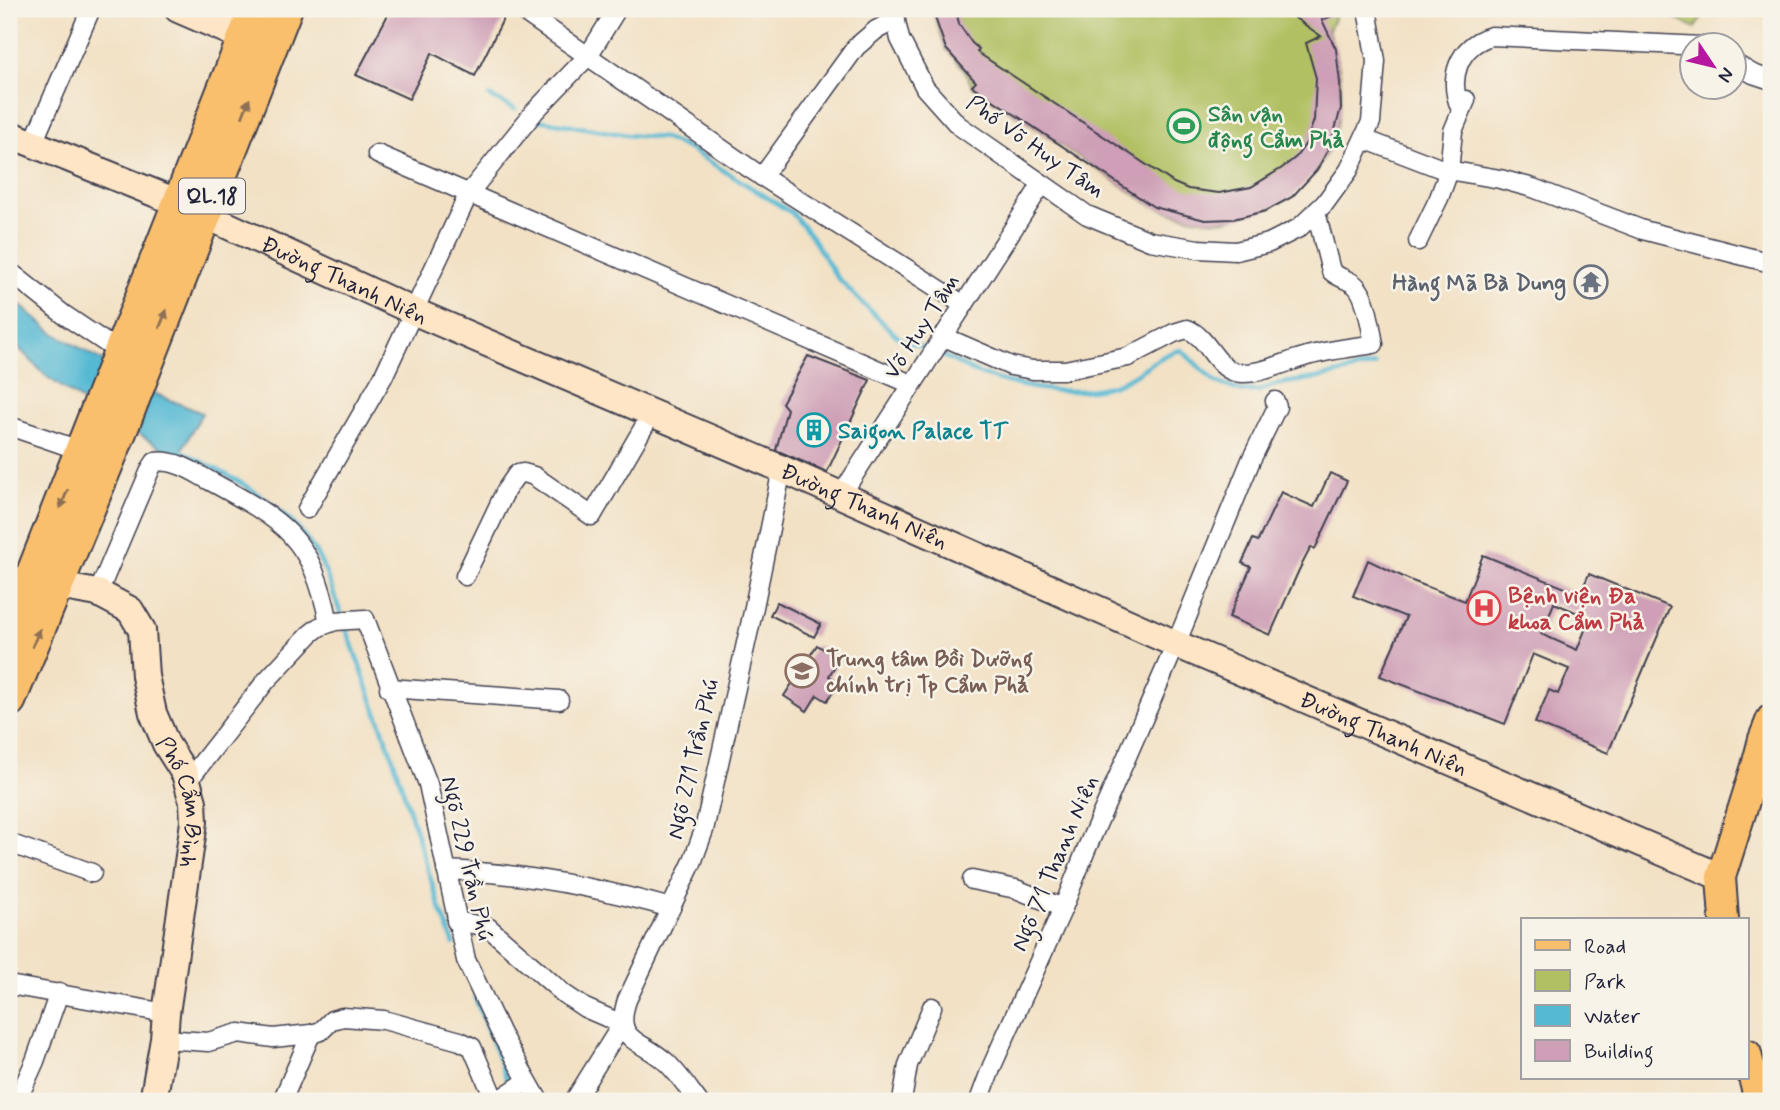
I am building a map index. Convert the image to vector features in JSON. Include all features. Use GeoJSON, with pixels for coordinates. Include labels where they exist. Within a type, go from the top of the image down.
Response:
{"type":"FeatureCollection","features":[{"type":"Feature","properties":{"kind":"highway","name":"QL.18"},"geometry":{"type":"LineString","coordinates":[[9,635],[44,584],[110,419],[124,368],[192,209],[285,9]]}},
{"type":"Feature","properties":{"kind":"highway","name":"QL.18"},"geometry":{"type":"LineString","coordinates":[[192,209],[251,24]]}},
{"type":"Feature","properties":{"kind":"highway","name":"QL.18"},"geometry":{"type":"LineString","coordinates":[[9,700],[82,451],[110,419]]}},
{"type":"Feature","properties":{"kind":"main road"},"geometry":{"type":"LineString","coordinates":[[1724,918],[1721,877],[1764,769],[1763,739],[1771,719]]}},
{"type":"Feature","properties":{"kind":"main road"},"geometry":{"type":"LineString","coordinates":[[1748,1058],[1759,1101]]}},
{"type":"Feature","properties":{"kind":"street"},"geometry":{"type":"LineString","coordinates":[[21,139],[91,9]]}},
{"type":"Feature","properties":{"kind":"street"},"geometry":{"type":"LineString","coordinates":[[178,9],[251,24]]}},
{"type":"Feature","properties":{"kind":"street"},"geometry":{"type":"LineString","coordinates":[[520,9],[762,177],[964,305]]}},
{"type":"Feature","properties":{"kind":"street"},"geometry":{"type":"LineString","coordinates":[[307,509],[383,377],[469,193],[535,111],[588,56],[617,9]]}},
{"type":"Feature","properties":{"kind":"street","name":"Phố Võ Huy Tâm"},"geometry":{"type":"LineString","coordinates":[[895,15],[900,39],[925,88],[958,125],[1042,184],[1087,215],[1150,241],[1198,249],[1236,251],[1269,243],[1299,228],[1325,203],[1349,170],[1371,122],[1376,61],[1367,9]]}},
{"type":"Feature","properties":{"kind":"street"},"geometry":{"type":"LineString","coordinates":[[762,177],[856,47],[895,15]]}},
{"type":"Feature","properties":{"kind":"street"},"geometry":{"type":"LineString","coordinates":[[1418,241],[1449,171],[1453,131],[1464,104],[1455,93],[1458,66],[1467,48],[1477,40],[1491,36],[1678,45]]}},
{"type":"Feature","properties":{"kind":"street"},"geometry":{"type":"LineString","coordinates":[[1748,71],[1771,80]]}},
{"type":"Feature","properties":{"kind":"street","name":"Đường Thanh Niên"},"geometry":{"type":"LineString","coordinates":[[21,139],[192,209],[415,312],[782,469],[1176,645],[1721,877]]}},
{"type":"Feature","properties":{"kind":"street"},"geometry":{"type":"LineString","coordinates":[[1364,139],[1449,171],[1500,179],[1533,188],[1643,230],[1771,263]]}},
{"type":"Feature","properties":{"kind":"street"},"geometry":{"type":"LineString","coordinates":[[377,154],[911,384]]}},
{"type":"Feature","properties":{"kind":"street","name":"Võ Huy Tâm"},"geometry":{"type":"LineString","coordinates":[[841,495],[1042,184]]}},
{"type":"Feature","properties":{"kind":"street"},"geometry":{"type":"LineString","coordinates":[[942,336],[1011,366],[1032,370],[1065,370],[1128,357],[1187,329],[1202,339],[1224,365],[1237,373],[1273,368],[1305,356],[1374,344],[1361,292],[1351,282],[1337,277],[1331,271],[1316,212]]}},
{"type":"Feature","properties":{"kind":"street"},"geometry":{"type":"LineString","coordinates":[[9,271],[124,368]]}},
{"type":"Feature","properties":{"kind":"street","name":"Ngõ 71 Thanh Niên"},"geometry":{"type":"LineString","coordinates":[[979,1101],[1176,645],[1251,460],[1278,407],[1275,401]]}},
{"type":"Feature","properties":{"kind":"street"},"geometry":{"type":"LineString","coordinates":[[465,576],[506,490],[517,474],[534,476],[592,516],[652,413]]}},
{"type":"Feature","properties":{"kind":"street"},"geometry":{"type":"LineString","coordinates":[[9,426],[82,451]]}},
{"type":"Feature","properties":{"kind":"street","name":"Ngõ 229 Trần Phú"},"geometry":{"type":"LineString","coordinates":[[98,593],[155,462],[163,460],[182,466],[236,495],[287,528],[307,554],[322,588],[389,688],[405,720],[428,785],[466,960],[484,1002],[509,1093],[540,1101]]}},
{"type":"Feature","properties":{"kind":"street","name":"Ngõ 271 Trần Phú"},"geometry":{"type":"LineString","coordinates":[[574,1101],[622,1024],[621,1017],[627,1000],[692,863],[704,830],[782,469]]}},
{"type":"Feature","properties":{"kind":"street","name":"Phố Cẩm Bình"},"geometry":{"type":"LineString","coordinates":[[44,584],[98,593],[130,610],[142,630],[145,676],[153,713],[187,782],[194,822],[153,1101]]}},
{"type":"Feature","properties":{"kind":"street"},"geometry":{"type":"LineString","coordinates":[[187,782],[266,681],[310,634],[319,626],[345,621]]}},
{"type":"Feature","properties":{"kind":"street"},"geometry":{"type":"LineString","coordinates":[[389,688],[559,700]]}},
{"type":"Feature","properties":{"kind":"street"},"geometry":{"type":"LineString","coordinates":[[9,843],[92,873]]}},
{"type":"Feature","properties":{"kind":"street"},"geometry":{"type":"LineString","coordinates":[[446,870],[535,877],[616,893],[671,908]]}},
{"type":"Feature","properties":{"kind":"street"},"geometry":{"type":"LineString","coordinates":[[972,880],[1016,889],[1063,908]]}},
{"type":"Feature","properties":{"kind":"street"},"geometry":{"type":"LineString","coordinates":[[456,921],[488,927],[564,994],[585,1008],[622,1024],[628,1036],[666,1062],[698,1101]]}},
{"type":"Feature","properties":{"kind":"street"},"geometry":{"type":"LineString","coordinates":[[9,985],[59,993],[208,1042],[239,1033],[273,1038],[312,1034],[321,1031],[332,1020],[343,1017],[384,1020],[460,1041],[472,1047],[509,1093]]}},
{"type":"Feature","properties":{"kind":"street"},"geometry":{"type":"LineString","coordinates":[[17,1101],[35,1061],[59,993]]}},
{"type":"Feature","properties":{"kind":"street"},"geometry":{"type":"LineString","coordinates":[[902,1101],[908,1065],[932,1007]]}},
{"type":"Feature","properties":{"kind":"street"},"geometry":{"type":"LineString","coordinates":[[282,1101],[312,1034]]}},
{"type":"Feature","properties":{"kind":"green space","name":"Sân vận động Cẩm Phả"},"geometry":{"type":"Polygon","coordinates":[[[932,9],[1327,9],[1336,14],[1328,32],[1338,62],[1341,94],[1332,142],[1317,170],[1234,218],[1203,220],[1181,215],[1151,205],[972,86],[964,69],[946,49],[932,9]]]}},
{"type":"Feature","properties":{"kind":"green space"},"geometry":{"type":"Polygon","coordinates":[[[1655,9],[1707,9],[1695,28],[1655,9]]]}},
{"type":"Feature","properties":{"kind":"water"},"geometry":{"type":"Polygon","coordinates":[[[9,296],[52,332],[100,359],[146,390],[202,413],[178,457],[82,401],[46,376],[9,338],[9,296]]]}},
{"type":"Feature","properties":{"kind":"building"},"geometry":{"type":"Polygon","coordinates":[[[391,9],[508,9],[475,76],[432,53],[409,99],[356,75],[391,9]]]}},
{"type":"Feature","properties":{"kind":"building"},"geometry":{"type":"Polygon","coordinates":[[[932,9],[956,9],[959,24],[979,49],[977,52],[1174,183],[1188,189],[1219,193],[1251,187],[1282,168],[1296,157],[1306,143],[1314,120],[1316,78],[1306,43],[1321,36],[1282,9],[1349,9],[1322,20],[1336,49],[1340,83],[1341,108],[1331,144],[1317,170],[1292,197],[1266,211],[1233,219],[1205,220],[1154,207],[972,86],[976,82],[946,49],[932,9]]]}},
{"type":"Feature","properties":{"kind":"building","name":"Saigon Palace TT"},"geometry":{"type":"Polygon","coordinates":[[[808,356],[870,380],[827,472],[776,450],[787,409],[782,403],[808,356]]]}},
{"type":"Feature","properties":{"kind":"building"},"geometry":{"type":"Polygon","coordinates":[[[1330,473],[1347,481],[1315,549],[1311,547],[1299,570],[1270,635],[1229,617],[1251,567],[1242,563],[1253,539],[1258,541],[1281,492],[1314,507],[1330,473]]]}},
{"type":"Feature","properties":{"kind":"building"},"geometry":{"type":"Polygon","coordinates":[[[1483,555],[1580,594],[1589,574],[1670,607],[1608,753],[1535,723],[1549,690],[1558,694],[1569,669],[1533,654],[1505,724],[1380,676],[1406,617],[1353,596],[1368,560],[1412,581],[1465,601],[1483,555]],[[1554,603],[1541,634],[1577,650],[1590,618],[1554,603]]]}},
{"type":"Feature","properties":{"kind":"building"},"geometry":{"type":"Polygon","coordinates":[[[777,602],[821,624],[814,637],[770,615],[777,602]]]}},
{"type":"Feature","properties":{"kind":"building"},"geometry":{"type":"Polygon","coordinates":[[[817,645],[839,659],[829,676],[839,683],[827,701],[817,695],[807,711],[784,696],[817,645]]]}},
{"type":"Feature","properties":{"kind":"waterway"},"geometry":{"type":"LineString","coordinates":[[489,96],[515,109]]}},
{"type":"Feature","properties":{"kind":"waterway"},"geometry":{"type":"LineString","coordinates":[[533,119],[627,135],[663,138],[689,149],[792,213],[811,236],[836,276],[858,299],[899,338],[922,347]]}},
{"type":"Feature","properties":{"kind":"waterway"},"geometry":{"type":"LineString","coordinates":[[940,355],[996,379],[1029,387],[1064,391],[1114,385],[1163,356],[1181,350],[1216,382],[1240,391],[1258,391],[1278,384],[1375,365]]}},
{"type":"Feature","properties":{"kind":"waterway"},"geometry":{"type":"LineString","coordinates":[[179,450],[252,490],[285,515],[317,555],[342,617]]}},
{"type":"Feature","properties":{"kind":"waterway"},"geometry":{"type":"LineString","coordinates":[[345,625],[392,755],[454,944]]}},
{"type":"Feature","properties":{"kind":"waterway"},"geometry":{"type":"LineString","coordinates":[[475,998],[510,1088]]}},
{"type":"Feature","properties":{"kind":"place","name":"Sân vận động Cẩm Phả"},"geometry":{"type":"Point","coordinates":[1184,126]}},
{"type":"Feature","properties":{"kind":"place","name":"Hàng Mã Bà Dung"},"geometry":{"type":"Point","coordinates":[1591,282]}},
{"type":"Feature","properties":{"kind":"place","name":"Saigon Palace TT"},"geometry":{"type":"Point","coordinates":[814,430]}},
{"type":"Feature","properties":{"kind":"place","name":"Bệnh viện Đa khoa Cẩm Phả"},"geometry":{"type":"Point","coordinates":[1484,608]}},
{"type":"Feature","properties":{"kind":"place","name":"Trung tâm Bồi Dưỡng chính trị Tp Cẩm Phả"},"geometry":{"type":"Point","coordinates":[802,671]}}]}
